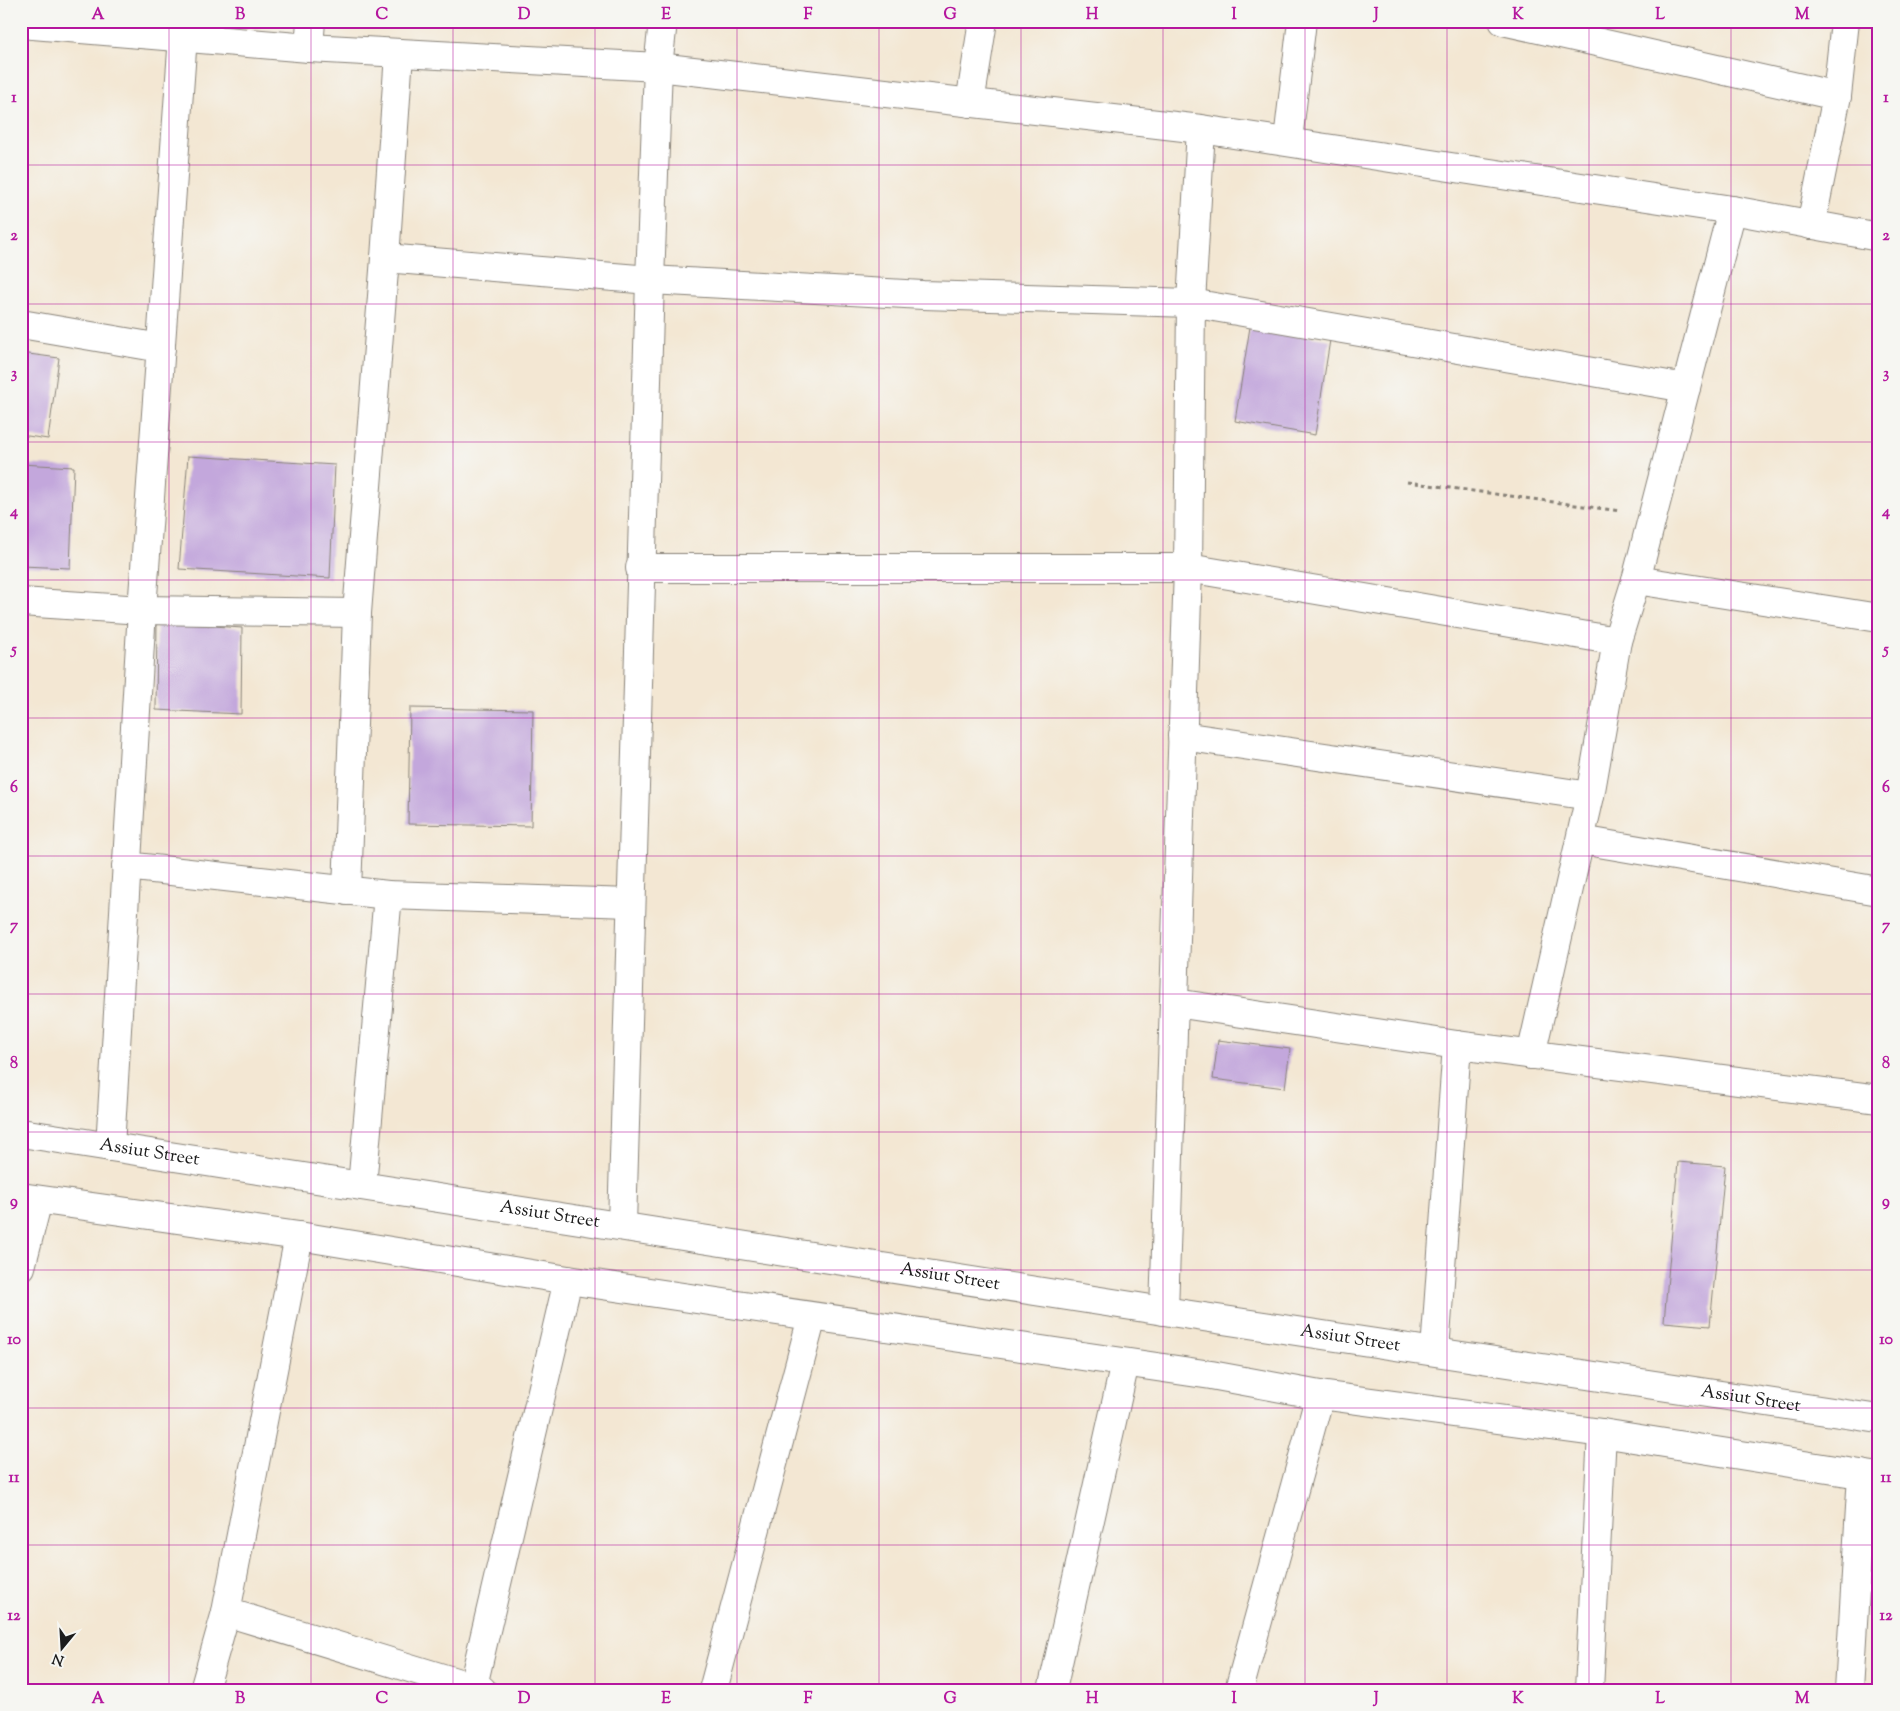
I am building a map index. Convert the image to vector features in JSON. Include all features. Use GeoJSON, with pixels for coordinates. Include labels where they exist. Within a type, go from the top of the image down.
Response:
{"type":"FeatureCollection","features":[{"type":"Feature","properties":{"kind":"street"},"geometry":{"type":"LineString","coordinates":[[309,48],[312,21]]}},
{"type":"Feature","properties":{"kind":"street"},"geometry":{"type":"LineString","coordinates":[[622,1225],[640,568],[658,67],[663,21]]}},
{"type":"Feature","properties":{"kind":"street"},"geometry":{"type":"LineString","coordinates":[[970,103],[983,21]]}},
{"type":"Feature","properties":{"kind":"street"},"geometry":{"type":"LineString","coordinates":[[1288,140],[1302,21]]}},
{"type":"Feature","properties":{"kind":"street"},"geometry":{"type":"LineString","coordinates":[[1503,21],[1837,96]]}},
{"type":"Feature","properties":{"kind":"street"},"geometry":{"type":"LineString","coordinates":[[1811,225],[1837,96],[1846,21]]}},
{"type":"Feature","properties":{"kind":"street"},"geometry":{"type":"LineString","coordinates":[[21,24],[309,48],[658,67],[1201,128],[1732,210],[1879,237]]}},
{"type":"Feature","properties":{"kind":"street"},"geometry":{"type":"LineString","coordinates":[[110,1147],[142,610],[183,36]]}},
{"type":"Feature","properties":{"kind":"street"},"geometry":{"type":"LineString","coordinates":[[347,891],[357,613],[399,54]]}},
{"type":"Feature","properties":{"kind":"street"},"geometry":{"type":"LineString","coordinates":[[1164,1311],[1188,568],[1191,303],[1201,128]]}},
{"type":"Feature","properties":{"kind":"street"},"geometry":{"type":"LineString","coordinates":[[1531,1055],[1581,840],[1617,641],[1636,580],[1732,210]]}},
{"type":"Feature","properties":{"kind":"street"},"geometry":{"type":"LineString","coordinates":[[385,258],[650,280],[923,295],[1191,303],[1686,388]]}},
{"type":"Feature","properties":{"kind":"street"},"geometry":{"type":"LineString","coordinates":[[21,324],[161,348]]}},
{"type":"Feature","properties":{"kind":"street"},"geometry":{"type":"LineString","coordinates":[[640,568],[1188,568],[1617,641]]}},
{"type":"Feature","properties":{"kind":"street"},"geometry":{"type":"LineString","coordinates":[[1636,580],[1879,618]]}},
{"type":"Feature","properties":{"kind":"street"},"geometry":{"type":"LineString","coordinates":[[21,602],[142,610],[357,613]]}},
{"type":"Feature","properties":{"kind":"street"},"geometry":{"type":"LineString","coordinates":[[1182,736],[1590,796]]}},
{"type":"Feature","properties":{"kind":"street"},"geometry":{"type":"LineString","coordinates":[[1581,840],[1879,891]]}},
{"type":"Feature","properties":{"kind":"street"},"geometry":{"type":"LineString","coordinates":[[126,866],[388,895],[631,902]]}},
{"type":"Feature","properties":{"kind":"street"},"geometry":{"type":"LineString","coordinates":[[362,1186],[388,895]]}},
{"type":"Feature","properties":{"kind":"street"},"geometry":{"type":"LineString","coordinates":[[1175,1003],[1457,1045],[1879,1099]]}},
{"type":"Feature","properties":{"kind":"street"},"geometry":{"type":"LineString","coordinates":[[1434,1351],[1457,1045]]}},
{"type":"Feature","properties":{"kind":"street","name":"Assiut Street"},"geometry":{"type":"LineString","coordinates":[[21,1133],[622,1225],[1164,1311],[1879,1418]]}},
{"type":"Feature","properties":{"kind":"street"},"geometry":{"type":"LineString","coordinates":[[21,1267],[29,1198],[299,1236],[568,1280],[1211,1375],[1320,1395],[1602,1433],[1870,1475],[1849,1690]]}},
{"type":"Feature","properties":{"kind":"street"},"geometry":{"type":"LineString","coordinates":[[204,1690],[226,1612],[299,1236]]}},
{"type":"Feature","properties":{"kind":"street"},"geometry":{"type":"LineString","coordinates":[[226,1612],[475,1689],[568,1280]]}},
{"type":"Feature","properties":{"kind":"street"},"geometry":{"type":"LineString","coordinates":[[713,1690],[812,1316]]}},
{"type":"Feature","properties":{"kind":"street"},"geometry":{"type":"LineString","coordinates":[[1052,1690],[1125,1363]]}},
{"type":"Feature","properties":{"kind":"street"},"geometry":{"type":"LineString","coordinates":[[1239,1690],[1320,1395]]}},
{"type":"Feature","properties":{"kind":"street"},"geometry":{"type":"LineString","coordinates":[[1589,1690],[1602,1433]]}},
{"type":"Feature","properties":{"kind":"path"},"geometry":{"type":"LineString","coordinates":[[1407,482],[1653,516]]}},
{"type":"Feature","properties":{"kind":"building"},"geometry":{"type":"Polygon","coordinates":[[[1250,327],[1330,340],[1315,435],[1235,421],[1250,327]]]}},
{"type":"Feature","properties":{"kind":"building"},"geometry":{"type":"Polygon","coordinates":[[[21,353],[59,358],[48,439],[21,435],[21,353]]]}},
{"type":"Feature","properties":{"kind":"building"},"geometry":{"type":"Polygon","coordinates":[[[188,456],[335,465],[330,578],[179,569],[188,456]]]}},
{"type":"Feature","properties":{"kind":"building"},"geometry":{"type":"Polygon","coordinates":[[[21,464],[74,467],[70,568],[21,566],[21,464]]]}},
{"type":"Feature","properties":{"kind":"building"},"geometry":{"type":"Polygon","coordinates":[[[157,622],[242,628],[241,714],[156,710],[157,622]]]}},
{"type":"Feature","properties":{"kind":"building"},"geometry":{"type":"Polygon","coordinates":[[[410,708],[533,710],[531,826],[408,824],[410,708]]]}},
{"type":"Feature","properties":{"kind":"building"},"geometry":{"type":"Polygon","coordinates":[[[1218,1040],[1290,1049],[1285,1088],[1213,1079],[1218,1040]]]}},
{"type":"Feature","properties":{"kind":"building"},"geometry":{"type":"Polygon","coordinates":[[[1678,1162],[1725,1166],[1710,1326],[1664,1322],[1678,1162]]]}}]}
